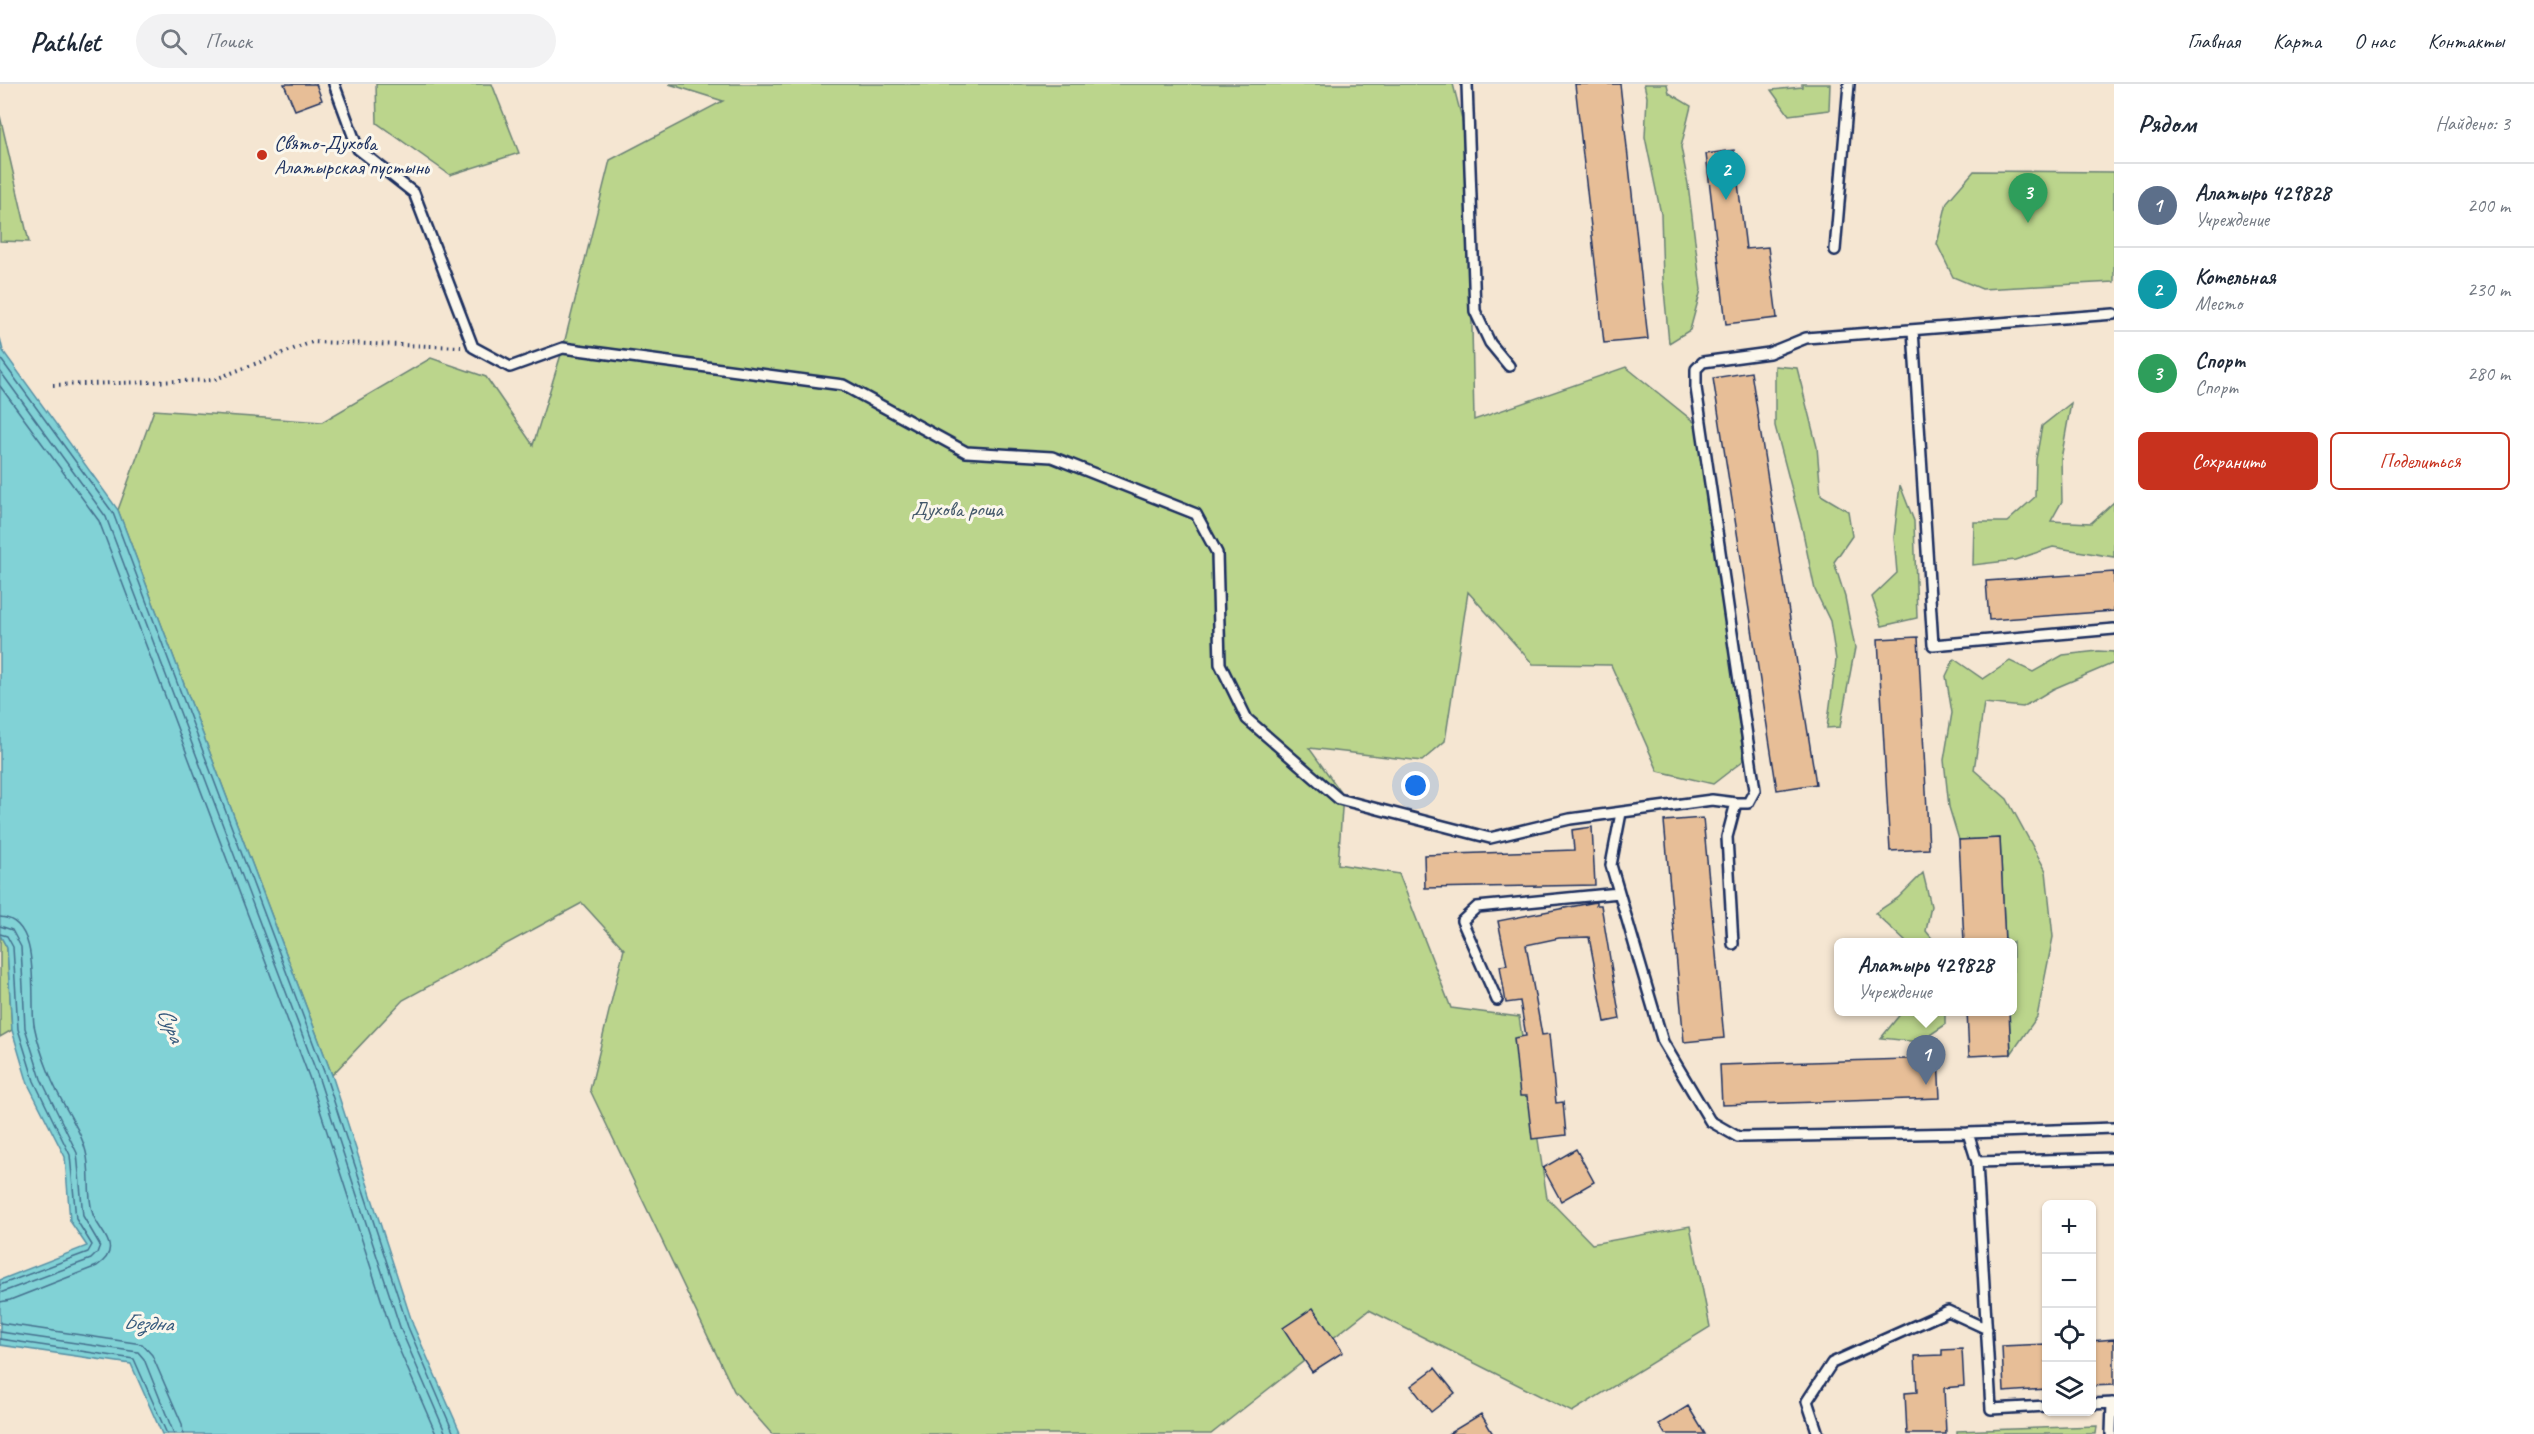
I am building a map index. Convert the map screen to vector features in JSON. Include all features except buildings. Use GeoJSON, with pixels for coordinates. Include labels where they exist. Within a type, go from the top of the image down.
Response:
{"type":"FeatureCollection","features":[{"type":"Feature","properties":{"kind":"lane"},"geometry":{"type":"LineString","coordinates":[[334,84],[358,149],[414,193],[473,347],[510,367],[563,348],[843,385],[966,453],[1052,457],[1196,514],[1217,553],[1220,664],[1247,719],[1339,799],[1490,838],[1570,819],[1712,800],[1748,803],[1755,790],[1696,388],[1696,369],[1703,362],[1769,353],[1806,338],[2114,314]]}},
{"type":"Feature","properties":{"kind":"lane"},"geometry":{"type":"LineString","coordinates":[[1467,84],[1475,311],[1490,343],[1509,366]]}},
{"type":"Feature","properties":{"kind":"lane"},"geometry":{"type":"LineString","coordinates":[[1835,250],[1849,84]]}},
{"type":"Feature","properties":{"kind":"lane"},"geometry":{"type":"LineString","coordinates":[[1913,330],[1933,645],[2114,629]]}},
{"type":"Feature","properties":{"kind":"lane"},"geometry":{"type":"LineString","coordinates":[[1733,944],[1727,837],[1736,803]]}},
{"type":"Feature","properties":{"kind":"lane"},"geometry":{"type":"LineString","coordinates":[[1622,813],[1611,865],[1662,1042],[1710,1121],[1738,1137],[2114,1128]]}},
{"type":"Feature","properties":{"kind":"lane"},"geometry":{"type":"LineString","coordinates":[[1497,1000],[1462,921],[1477,907],[1620,893]]}},
{"type":"Feature","properties":{"kind":"lane"},"geometry":{"type":"LineString","coordinates":[[1968,1133],[1977,1162],[1991,1409],[2042,1406]]}},
{"type":"Feature","properties":{"kind":"lane"},"geometry":{"type":"LineString","coordinates":[[1977,1162],[2114,1158]]}},
{"type":"Feature","properties":{"kind":"lane"},"geometry":{"type":"LineString","coordinates":[[1818,1434],[1807,1401],[1832,1363],[1948,1311],[1987,1329]]}},
{"type":"Feature","properties":{"kind":"lane"},"geometry":{"type":"LineString","coordinates":[[2096,1404],[2113,1403],[2111,1434]]}},
{"type":"Feature","properties":{"kind":"path"},"geometry":{"type":"LineString","coordinates":[[52,385],[213,381],[312,342],[473,347]]}},
{"type":"Feature","properties":{"kind":"green space"},"geometry":{"type":"Polygon","coordinates":[[[376,84],[492,84],[519,153],[450,175],[377,123],[376,84]]]}},
{"type":"Feature","properties":{"kind":"green space","name":"Духова роща"},"geometry":{"type":"Polygon","coordinates":[[[669,84],[1453,84],[1468,142],[1474,420],[1626,367],[1699,426],[1744,760],[1713,784],[1658,771],[1611,665],[1533,664],[1468,592],[1445,741],[1422,761],[1309,748],[1343,795],[1338,864],[1399,874],[1451,1008],[1519,1017],[1547,1198],[1592,1244],[1690,1226],[1710,1327],[1572,1412],[1369,1310],[1211,1434],[772,1434],[734,1391],[590,1090],[624,949],[582,903],[403,1000],[332,1075],[118,510],[154,410],[322,422],[431,358],[486,377],[533,445],[563,348],[610,160],[723,101],[669,84]]]}},
{"type":"Feature","properties":{"kind":"green space"},"geometry":{"type":"Polygon","coordinates":[[[1644,84],[1667,84],[1669,93],[1691,106],[1681,147],[1688,184],[1701,290],[1690,330],[1669,343],[1663,279],[1661,214],[1645,137],[1647,97],[1644,84]]]}},
{"type":"Feature","properties":{"kind":"green space"},"geometry":{"type":"Polygon","coordinates":[[[1802,84],[1830,84],[1829,110],[1789,115],[1771,90],[1802,87],[1802,84]]]}},
{"type":"Feature","properties":{"kind":"green space"},"geometry":{"type":"Polygon","coordinates":[[[0,116],[29,242],[0,241],[0,116]]]}},
{"type":"Feature","properties":{"kind":"green space"},"geometry":{"type":"Polygon","coordinates":[[[1974,171],[2114,172],[2114,282],[1982,289],[1953,277],[1937,244],[1947,202],[1974,171]]]}},
{"type":"Feature","properties":{"kind":"green space"},"geometry":{"type":"Polygon","coordinates":[[[1775,366],[1797,368],[1817,447],[1821,495],[1848,511],[1852,536],[1834,562],[1845,597],[1855,648],[1840,727],[1827,728],[1836,660],[1830,621],[1815,590],[1802,528],[1775,426],[1775,366]]]}},
{"type":"Feature","properties":{"kind":"green space"},"geometry":{"type":"Polygon","coordinates":[[[2071,403],[2061,459],[2062,501],[2051,521],[2091,523],[2114,502],[2114,557],[2053,547],[2015,560],[1973,565],[1974,522],[2007,522],[2035,497],[2036,459],[2042,426],[2071,403]]]}},
{"type":"Feature","properties":{"kind":"green space"},"geometry":{"type":"Polygon","coordinates":[[[1900,485],[1914,521],[1917,618],[1882,626],[1872,597],[1897,573],[1894,537],[1900,485]]]}},
{"type":"Feature","properties":{"kind":"green space"},"geometry":{"type":"Polygon","coordinates":[[[2098,651],[2114,652],[2114,663],[2053,689],[2023,707],[1984,703],[1974,770],[2007,799],[2046,871],[2053,937],[2037,1017],[2011,1054],[2009,1016],[2017,1016],[2017,938],[2005,938],[2000,838],[1959,840],[1949,807],[1944,760],[1952,713],[1946,676],[1954,659],[1983,679],[2010,661],[2033,672],[2063,655],[2098,651]]]}},
{"type":"Feature","properties":{"kind":"green space"},"geometry":{"type":"Polygon","coordinates":[[[1923,873],[1931,906],[1926,931],[1932,938],[1902,938],[1875,913],[1898,898],[1923,873]]]}},
{"type":"Feature","properties":{"kind":"green space"},"geometry":{"type":"Polygon","coordinates":[[[0,935],[7,948],[12,1030],[0,1037],[0,935]]]}},
{"type":"Feature","properties":{"kind":"green space"},"geometry":{"type":"Polygon","coordinates":[[[1899,1016],[1945,1016],[1945,1025],[1919,1042],[1881,1038],[1899,1016]]]}},
{"type":"Feature","properties":{"kind":"green space"},"geometry":{"type":"Polygon","coordinates":[[[2097,1426],[2096,1434],[1957,1434],[1957,1431],[2097,1426]]]}},
{"type":"Feature","properties":{"kind":"water"},"geometry":{"type":"Polygon","coordinates":[[[0,338],[3,351],[118,510],[332,1075],[413,1325],[461,1434],[162,1434],[131,1364],[0,1345],[0,1280],[87,1246],[70,1221],[65,1157],[28,1084],[12,1030],[7,948],[0,935],[0,338]]]}},
{"type":"Feature","properties":{"kind":"place","name":"Свято-Духова Алатырская пустынь"},"geometry":{"type":"Point","coordinates":[262,155]}},
{"type":"Feature","properties":{"kind":"place","name":"Котельная"},"geometry":{"type":"Point","coordinates":[1726,200]}},
{"type":"Feature","properties":{"kind":"place","name":"Спорт"},"geometry":{"type":"Point","coordinates":[2028,223]}},
{"type":"Feature","properties":{"kind":"place","name":"Алатырь 429828"},"geometry":{"type":"Point","coordinates":[1926,1085]}},
{"type":"Feature","properties":{"kind":"water label","name":"Сура"},"geometry":{"type":"Point","coordinates":[171,1025]}},
{"type":"Feature","properties":{"kind":"water label","name":"Бездна"},"geometry":{"type":"Point","coordinates":[148,1323]}}]}
